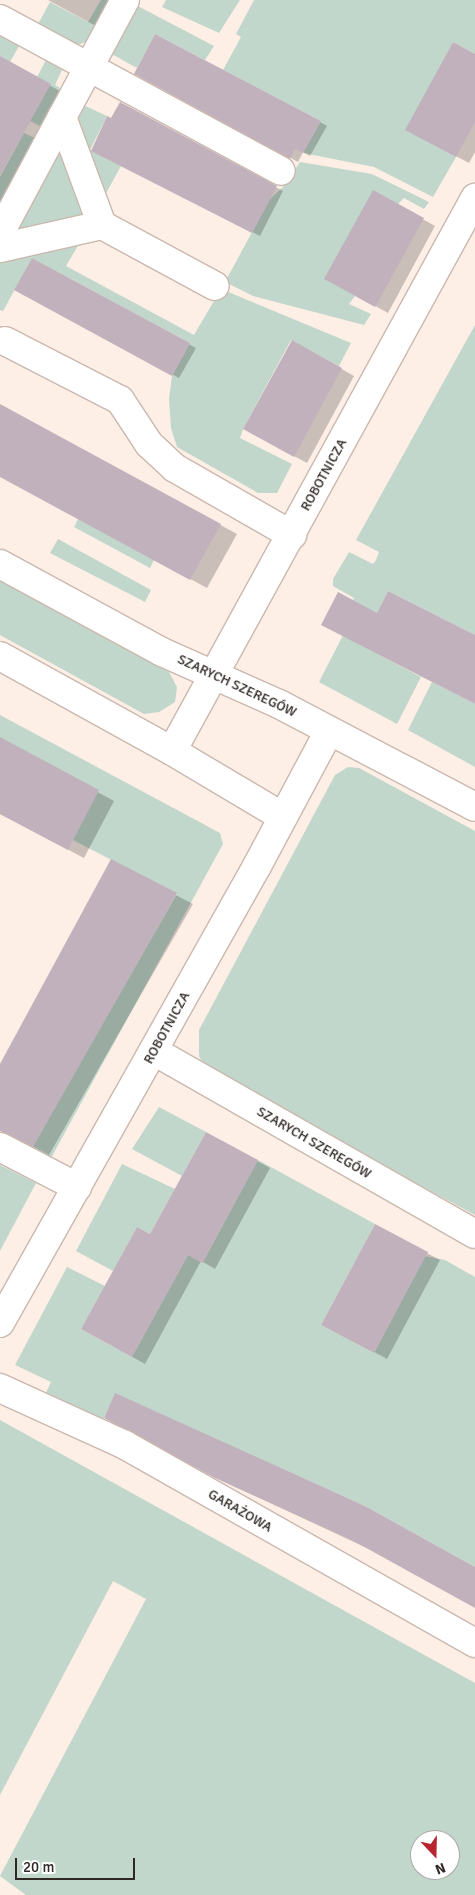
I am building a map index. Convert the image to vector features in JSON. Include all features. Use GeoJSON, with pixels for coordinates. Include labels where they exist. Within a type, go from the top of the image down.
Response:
{"type":"FeatureCollection","features":[{"type":"Feature","properties":{"kind":"street"},"geometry":{"type":"LineString","coordinates":[[0,233],[125,0]]}},
{"type":"Feature","properties":{"kind":"street"},"geometry":{"type":"LineString","coordinates":[[0,19],[281,171]]}},
{"type":"Feature","properties":{"kind":"street"},"geometry":{"type":"LineString","coordinates":[[62,117],[102,225]]}},
{"type":"Feature","properties":{"kind":"street","name":"ROBOTNICZA"},"geometry":{"type":"LineString","coordinates":[[172,751],[475,198]]}},
{"type":"Feature","properties":{"kind":"street"},"geometry":{"type":"LineString","coordinates":[[0,248],[102,225],[215,286]]}},
{"type":"Feature","properties":{"kind":"street"},"geometry":{"type":"LineString","coordinates":[[4,341],[120,400],[149,444],[174,468],[292,534]]}},
{"type":"Feature","properties":{"kind":"street","name":"SZARYCH SZEREGÓW"},"geometry":{"type":"LineString","coordinates":[[0,564],[162,652],[279,704],[475,807]]}},
{"type":"Feature","properties":{"kind":"street"},"geometry":{"type":"LineString","coordinates":[[0,656],[172,751],[234,790],[283,817]]}},
{"type":"Feature","properties":{"kind":"street","name":"ROBOTNICZA"},"geometry":{"type":"LineString","coordinates":[[0,1323],[154,1051],[329,731]]}},
{"type":"Feature","properties":{"kind":"street","name":"SZARYCH SZEREGÓW"},"geometry":{"type":"LineString","coordinates":[[154,1051],[475,1234]]}},
{"type":"Feature","properties":{"kind":"street"},"geometry":{"type":"LineString","coordinates":[[0,1147],[78,1187]]}},
{"type":"Feature","properties":{"kind":"street","name":"GARAŻOWA"},"geometry":{"type":"LineString","coordinates":[[0,1388],[125,1445],[475,1644]]}},
{"type":"Feature","properties":{"kind":"green space"},"geometry":{"type":"Polygon","coordinates":[[[101,0],[114,0],[93,39],[75,46],[37,26],[50,2],[88,22],[101,0]]]}},
{"type":"Feature","properties":{"kind":"green space"},"geometry":{"type":"Polygon","coordinates":[[[166,0],[240,0],[219,33],[162,7],[166,0]]]}},
{"type":"Feature","properties":{"kind":"green space"},"geometry":{"type":"Polygon","coordinates":[[[254,0],[475,0],[475,54],[453,42],[406,130],[456,157],[433,197],[374,167],[303,153],[321,121],[223,70],[241,37],[236,34],[254,0]]]}},
{"type":"Feature","properties":{"kind":"green space"},"geometry":{"type":"Polygon","coordinates":[[[134,4],[214,46],[205,60],[155,34],[137,68],[108,52],[134,4]]]}},
{"type":"Feature","properties":{"kind":"green space"},"geometry":{"type":"Polygon","coordinates":[[[0,36],[19,46],[10,62],[0,56],[0,36]]]}},
{"type":"Feature","properties":{"kind":"green space"},"geometry":{"type":"Polygon","coordinates":[[[46,60],[62,70],[55,85],[65,91],[46,129],[30,121],[37,77],[46,60]]]}},
{"type":"Feature","properties":{"kind":"green space"},"geometry":{"type":"Polygon","coordinates":[[[79,103],[107,116],[90,150],[121,166],[105,195],[73,115],[79,103]]]}},
{"type":"Feature","properties":{"kind":"green space"},"geometry":{"type":"Polygon","coordinates":[[[24,133],[39,140],[0,209],[0,177],[24,133]]]}},
{"type":"Feature","properties":{"kind":"green space"},"geometry":{"type":"Polygon","coordinates":[[[59,137],[93,220],[3,242],[59,137]]]}},
{"type":"Feature","properties":{"kind":"green space"},"geometry":{"type":"Polygon","coordinates":[[[300,162],[372,174],[429,202],[424,209],[404,198],[325,279],[355,296],[349,304],[371,314],[364,325],[253,296],[225,282],[270,199],[284,186],[300,162]]]}},
{"type":"Feature","properties":{"kind":"green space"},"geometry":{"type":"Polygon","coordinates":[[[79,244],[66,266],[194,335],[221,289],[351,343],[339,366],[291,340],[243,429],[240,438],[292,464],[277,493],[258,493],[177,447],[171,428],[169,399],[172,376],[190,343],[32,258],[3,311],[0,310],[0,259],[79,244]]]}},
{"type":"Feature","properties":{"kind":"green space"},"geometry":{"type":"Polygon","coordinates":[[[475,325],[475,635],[388,591],[361,645],[421,677],[397,724],[319,682],[359,604],[353,600],[354,598],[333,586],[333,579],[349,552],[373,564],[376,560],[379,552],[356,540],[475,325]]]}},
{"type":"Feature","properties":{"kind":"green space"},"geometry":{"type":"Polygon","coordinates":[[[78,519],[154,560],[150,568],[74,527],[78,519]]]}},
{"type":"Feature","properties":{"kind":"green space"},"geometry":{"type":"Polygon","coordinates":[[[58,539],[151,590],[145,602],[50,553],[58,539]]]}},
{"type":"Feature","properties":{"kind":"green space"},"geometry":{"type":"Polygon","coordinates":[[[0,579],[169,672],[177,687],[175,702],[159,712],[144,714],[0,635],[0,579]]]}},
{"type":"Feature","properties":{"kind":"green space"},"geometry":{"type":"Polygon","coordinates":[[[432,682],[475,704],[475,767],[408,730],[432,682]]]}},
{"type":"Feature","properties":{"kind":"green space"},"geometry":{"type":"Polygon","coordinates":[[[0,715],[220,833],[223,844],[51,1158],[31,1149],[177,894],[73,840],[0,737],[0,715]]]}},
{"type":"Feature","properties":{"kind":"green space"},"geometry":{"type":"Polygon","coordinates":[[[348,767],[359,768],[475,831],[475,1215],[216,1075],[203,1064],[199,1056],[199,1030],[335,775],[348,767]]]}},
{"type":"Feature","properties":{"kind":"green space"},"geometry":{"type":"Polygon","coordinates":[[[159,1107],[206,1132],[182,1176],[132,1149],[159,1107]]]}},
{"type":"Feature","properties":{"kind":"green space"},"geometry":{"type":"Polygon","coordinates":[[[258,1160],[375,1224],[321,1325],[374,1353],[425,1256],[445,1260],[475,1277],[475,1567],[365,1506],[115,1394],[100,1426],[45,1395],[51,1382],[15,1365],[67,1267],[105,1286],[81,1329],[132,1357],[188,1255],[203,1262],[258,1160]]]}},
{"type":"Feature","properties":{"kind":"green space"},"geometry":{"type":"Polygon","coordinates":[[[122,1164],[175,1189],[150,1234],[137,1227],[113,1271],[76,1251],[122,1164]]]}},
{"type":"Feature","properties":{"kind":"green space"},"geometry":{"type":"Polygon","coordinates":[[[0,1165],[36,1183],[0,1251],[0,1165]]]}},
{"type":"Feature","properties":{"kind":"green space"},"geometry":{"type":"Polygon","coordinates":[[[0,1420],[475,1683],[475,1895],[26,1895],[0,1876],[146,1599],[113,1581],[0,1795],[0,1420]]]}},
{"type":"Feature","properties":{"kind":"building"},"geometry":{"type":"Polygon","coordinates":[[[155,34],[321,121],[303,153],[295,149],[290,159],[134,74],[155,34]]]}},
{"type":"Feature","properties":{"kind":"building"},"geometry":{"type":"Polygon","coordinates":[[[453,42],[475,54],[475,122],[456,157],[405,130],[453,42]]]}},
{"type":"Feature","properties":{"kind":"building"},"geometry":{"type":"Polygon","coordinates":[[[0,56],[51,84],[0,175],[0,56]]]}},
{"type":"Feature","properties":{"kind":"building"},"geometry":{"type":"Polygon","coordinates":[[[120,102],[277,186],[252,233],[91,151],[107,116],[111,118],[120,102]]]}},
{"type":"Feature","properties":{"kind":"building"},"geometry":{"type":"Polygon","coordinates":[[[373,190],[424,218],[375,307],[324,279],[373,190]]]}},
{"type":"Feature","properties":{"kind":"building"},"geometry":{"type":"Polygon","coordinates":[[[32,258],[190,343],[172,376],[14,290],[32,258]]]}},
{"type":"Feature","properties":{"kind":"building"},"geometry":{"type":"Polygon","coordinates":[[[292,340],[342,368],[294,457],[243,429],[292,340]]]}},
{"type":"Feature","properties":{"kind":"building"},"geometry":{"type":"Polygon","coordinates":[[[0,404],[221,524],[190,580],[0,477],[0,404]]]}},
{"type":"Feature","properties":{"kind":"building"},"geometry":{"type":"Polygon","coordinates":[[[388,591],[475,635],[475,704],[321,625],[338,592],[377,613],[388,591]]]}},
{"type":"Feature","properties":{"kind":"building"},"geometry":{"type":"Polygon","coordinates":[[[0,737],[99,790],[68,850],[0,814],[0,737]]]}},
{"type":"Feature","properties":{"kind":"building"},"geometry":{"type":"Polygon","coordinates":[[[111,859],[177,893],[33,1147],[0,1131],[0,1064],[111,859]]]}},
{"type":"Feature","properties":{"kind":"building"},"geometry":{"type":"Polygon","coordinates":[[[206,1132],[258,1160],[202,1263],[188,1255],[132,1357],[81,1329],[137,1227],[150,1234],[206,1132]]]}},
{"type":"Feature","properties":{"kind":"building"},"geometry":{"type":"Polygon","coordinates":[[[375,1224],[428,1252],[374,1353],[321,1325],[375,1224]]]}},
{"type":"Feature","properties":{"kind":"building"},"geometry":{"type":"Polygon","coordinates":[[[115,1393],[365,1506],[475,1567],[475,1608],[350,1539],[215,1478],[104,1418],[115,1393]]]}}]}
